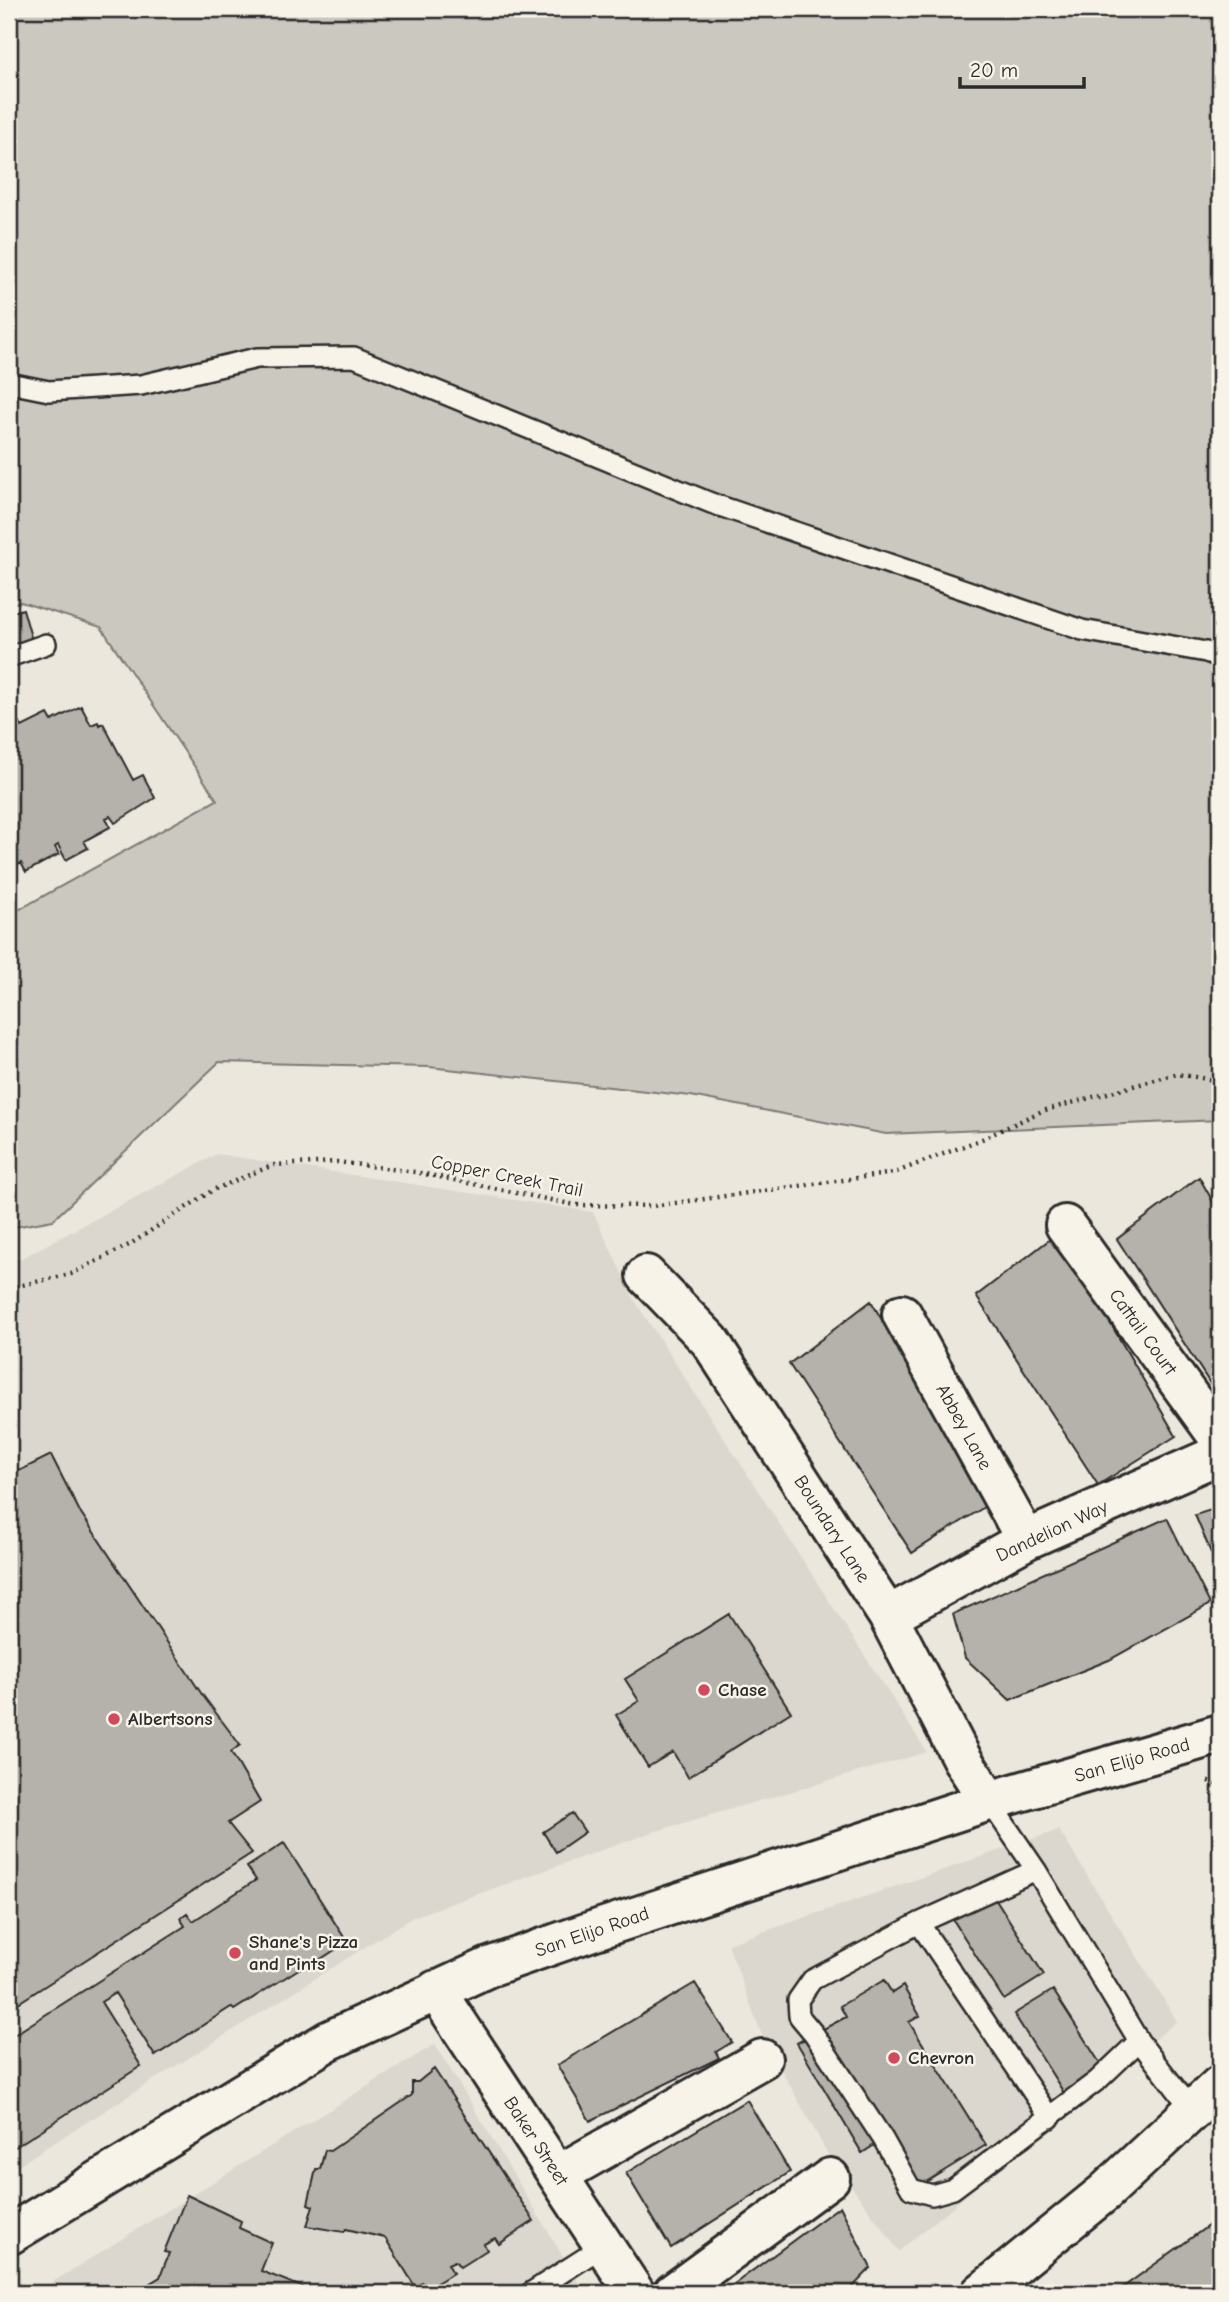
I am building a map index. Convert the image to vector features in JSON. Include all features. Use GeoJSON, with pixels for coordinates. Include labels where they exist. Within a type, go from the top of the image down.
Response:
{"type":"FeatureCollection","features":[{"type":"Feature","properties":{"kind":"street","name":"Cattail Court"},"geometry":{"type":"LineString","coordinates":[[1065,1225],[1220,1439]]}},
{"type":"Feature","properties":{"kind":"street","name":"Boundary Lane"},"geometry":{"type":"LineString","coordinates":[[646,1275],[710,1341],[888,1616],[962,1759],[989,1801]]}},
{"type":"Feature","properties":{"kind":"street","name":"Abbey Lane"},"geometry":{"type":"LineString","coordinates":[[902,1314],[1026,1540]]}},
{"type":"Feature","properties":{"kind":"street","name":"Dandelion Way"},"geometry":{"type":"LineString","coordinates":[[888,1616],[1026,1540],[1220,1454]]}},
{"type":"Feature","properties":{"kind":"street","name":"San Elijo Road"},"geometry":{"type":"LineString","coordinates":[[9,2235],[328,2041],[489,1967],[989,1801],[1220,1734]]}},
{"type":"Feature","properties":{"kind":"street","name":"Baker Street"},"geometry":{"type":"LineString","coordinates":[[436,1990],[635,2293]]}},
{"type":"Feature","properties":{"kind":"street"},"geometry":{"type":"LineString","coordinates":[[558,2175],[762,2059]]}},
{"type":"Feature","properties":{"kind":"street"},"geometry":{"type":"LineString","coordinates":[[981,2293],[1105,2192],[1220,2085]]}},
{"type":"Feature","properties":{"kind":"street"},"geometry":{"type":"LineString","coordinates":[[673,2293],[830,2178]]}},
{"type":"Feature","properties":{"kind":"lane"},"geometry":{"type":"LineString","coordinates":[[9,383],[49,391],[141,385],[257,358],[354,357],[724,507],[1082,630],[1206,652],[1220,657]]}},
{"type":"Feature","properties":{"kind":"lane"},"geometry":{"type":"LineString","coordinates":[[9,657],[46,644]]}},
{"type":"Feature","properties":{"kind":"lane"},"geometry":{"type":"LineString","coordinates":[[989,1801],[1036,1870],[1139,2042],[1192,2111]]}},
{"type":"Feature","properties":{"kind":"lane"},"geometry":{"type":"LineString","coordinates":[[1036,1870],[919,1923],[812,1980],[798,2000],[799,2016],[814,2034],[883,2139],[911,2189],[932,2195],[953,2189],[1050,2118],[1098,2080],[1139,2042]]}},
{"type":"Feature","properties":{"kind":"lane"},"geometry":{"type":"LineString","coordinates":[[919,1923],[1050,2118]]}},
{"type":"Feature","properties":{"kind":"lane"},"geometry":{"type":"LineString","coordinates":[[530,2293],[605,2245]]}},
{"type":"Feature","properties":{"kind":"path","name":"Copper Creek Trail"},"geometry":{"type":"LineString","coordinates":[[9,1288],[71,1275],[129,1245],[213,1190],[273,1165],[337,1162],[415,1172],[575,1205],[653,1206],[894,1173],[982,1139],[1042,1111],[1177,1074],[1220,1081]]}},
{"type":"Feature","properties":{"kind":"shaded area"},"geometry":{"type":"Polygon","coordinates":[[[9,9],[1220,9],[1220,1120],[886,1134],[691,1096],[429,1067],[219,1062],[53,1220],[9,1228],[9,915],[217,800],[101,627],[21,602],[9,604],[9,9]]]}},
{"type":"Feature","properties":{"kind":"shaded area"},"geometry":{"type":"Polygon","coordinates":[[[217,1154],[593,1212],[635,1301],[927,1752],[656,1831],[413,1917],[9,2171],[9,1259],[20,1259],[217,1154]]]}},
{"type":"Feature","properties":{"kind":"shaded area"},"geometry":{"type":"Polygon","coordinates":[[[1059,1830],[1177,2021],[899,2251],[829,2156],[761,2033],[728,1944],[1059,1830]]]}},
{"type":"Feature","properties":{"kind":"shaded area"},"geometry":{"type":"Polygon","coordinates":[[[435,2044],[585,2293],[35,2293],[435,2044]]]}},
{"type":"Feature","properties":{"kind":"building"},"geometry":{"type":"Polygon","coordinates":[[[23,609],[33,644],[9,651],[9,613],[23,609]]]}},
{"type":"Feature","properties":{"kind":"building"},"geometry":{"type":"Polygon","coordinates":[[[81,706],[91,725],[103,723],[133,780],[143,775],[155,798],[115,823],[110,816],[106,818],[110,827],[84,841],[88,848],[66,860],[58,845],[55,847],[59,854],[26,872],[21,863],[9,870],[9,727],[19,722],[22,727],[48,714],[52,721],[81,706]]]}},
{"type":"Feature","properties":{"kind":"building"},"geometry":{"type":"Polygon","coordinates":[[[1199,1177],[1220,1214],[1220,1399],[1117,1239],[1199,1177]]]}},
{"type":"Feature","properties":{"kind":"building"},"geometry":{"type":"Polygon","coordinates":[[[1058,1233],[1176,1436],[1098,1485],[976,1296],[1058,1233]]]}},
{"type":"Feature","properties":{"kind":"building"},"geometry":{"type":"Polygon","coordinates":[[[871,1301],[989,1504],[912,1553],[789,1364],[871,1301]]]}},
{"type":"Feature","properties":{"kind":"building","name":"Albertsons"},"geometry":{"type":"Polygon","coordinates":[[[51,1455],[79,1510],[201,1693],[240,1745],[231,1752],[260,1802],[228,1823],[252,1853],[9,2009],[9,1457],[19,1471],[51,1455]]]}},
{"type":"Feature","properties":{"kind":"building"},"geometry":{"type":"Polygon","coordinates":[[[1220,1507],[1220,1574],[1195,1515],[1220,1507]]]}},
{"type":"Feature","properties":{"kind":"building"},"geometry":{"type":"Polygon","coordinates":[[[1167,1518],[1210,1604],[1109,1660],[1010,1700],[965,1658],[953,1614],[1167,1518]]]}},
{"type":"Feature","properties":{"kind":"building","name":"Chase"},"geometry":{"type":"Polygon","coordinates":[[[729,1614],[791,1712],[688,1777],[673,1752],[648,1767],[616,1715],[639,1701],[625,1679],[729,1614]]]}},
{"type":"Feature","properties":{"kind":"building"},"geometry":{"type":"Polygon","coordinates":[[[572,1813],[585,1832],[556,1852],[543,1832],[572,1813]]]}},
{"type":"Feature","properties":{"kind":"building"},"geometry":{"type":"Polygon","coordinates":[[[284,1843],[347,1942],[234,2010],[231,2007],[155,2056],[115,1993],[101,2002],[141,2066],[9,2151],[9,2038],[185,1926],[180,1918],[187,1913],[193,1921],[256,1880],[247,1867],[284,1843]]]}},
{"type":"Feature","properties":{"kind":"building"},"geometry":{"type":"Polygon","coordinates":[[[992,1893],[1044,1975],[1004,2000],[952,1918],[992,1893]]]}},
{"type":"Feature","properties":{"kind":"building"},"geometry":{"type":"Polygon","coordinates":[[[884,1980],[892,1993],[903,1986],[920,2016],[909,2022],[986,2145],[921,2185],[890,2135],[862,2153],[797,2043],[846,2017],[840,2006],[884,1980]]]}},
{"type":"Feature","properties":{"kind":"building"},"geometry":{"type":"Polygon","coordinates":[[[695,1983],[732,2042],[716,2052],[719,2058],[590,2121],[557,2065],[695,1983]]]}},
{"type":"Feature","properties":{"kind":"building"},"geometry":{"type":"Polygon","coordinates":[[[1053,1990],[1105,2071],[1066,2096],[1014,2014],[1053,1990]]]}},
{"type":"Feature","properties":{"kind":"building"},"geometry":{"type":"Polygon","coordinates":[[[434,2069],[534,2221],[499,2244],[495,2238],[484,2244],[487,2250],[460,2267],[455,2261],[448,2264],[453,2273],[427,2289],[422,2282],[416,2288],[385,2238],[346,2229],[344,2232],[307,2226],[313,2206],[308,2204],[316,2169],[320,2169],[325,2150],[330,2151],[412,2095],[412,2082],[418,2082],[434,2069]]]}},
{"type":"Feature","properties":{"kind":"building"},"geometry":{"type":"Polygon","coordinates":[[[747,2100],[790,2172],[671,2248],[626,2173],[747,2100]]]}},
{"type":"Feature","properties":{"kind":"building"},"geometry":{"type":"Polygon","coordinates":[[[187,2195],[241,2221],[239,2228],[272,2243],[261,2271],[317,2293],[134,2293],[160,2277],[169,2253],[164,2252],[187,2195]]]}},
{"type":"Feature","properties":{"kind":"building"},"geometry":{"type":"Polygon","coordinates":[[[840,2206],[871,2268],[847,2293],[722,2293],[840,2206]]]}},
{"type":"Feature","properties":{"kind":"building"},"geometry":{"type":"Polygon","coordinates":[[[1219,2218],[1220,2293],[1125,2293],[1122,2288],[1219,2218]]]}},
{"type":"Feature","properties":{"kind":"place","name":"Chase"},"geometry":{"type":"Point","coordinates":[704,1690]}},
{"type":"Feature","properties":{"kind":"place","name":"Albertsons"},"geometry":{"type":"Point","coordinates":[114,1719]}},
{"type":"Feature","properties":{"kind":"place","name":"Shane's Pizza and Pints"},"geometry":{"type":"Point","coordinates":[235,1953]}},
{"type":"Feature","properties":{"kind":"place","name":"Chevron"},"geometry":{"type":"Point","coordinates":[894,2058]}}]}
